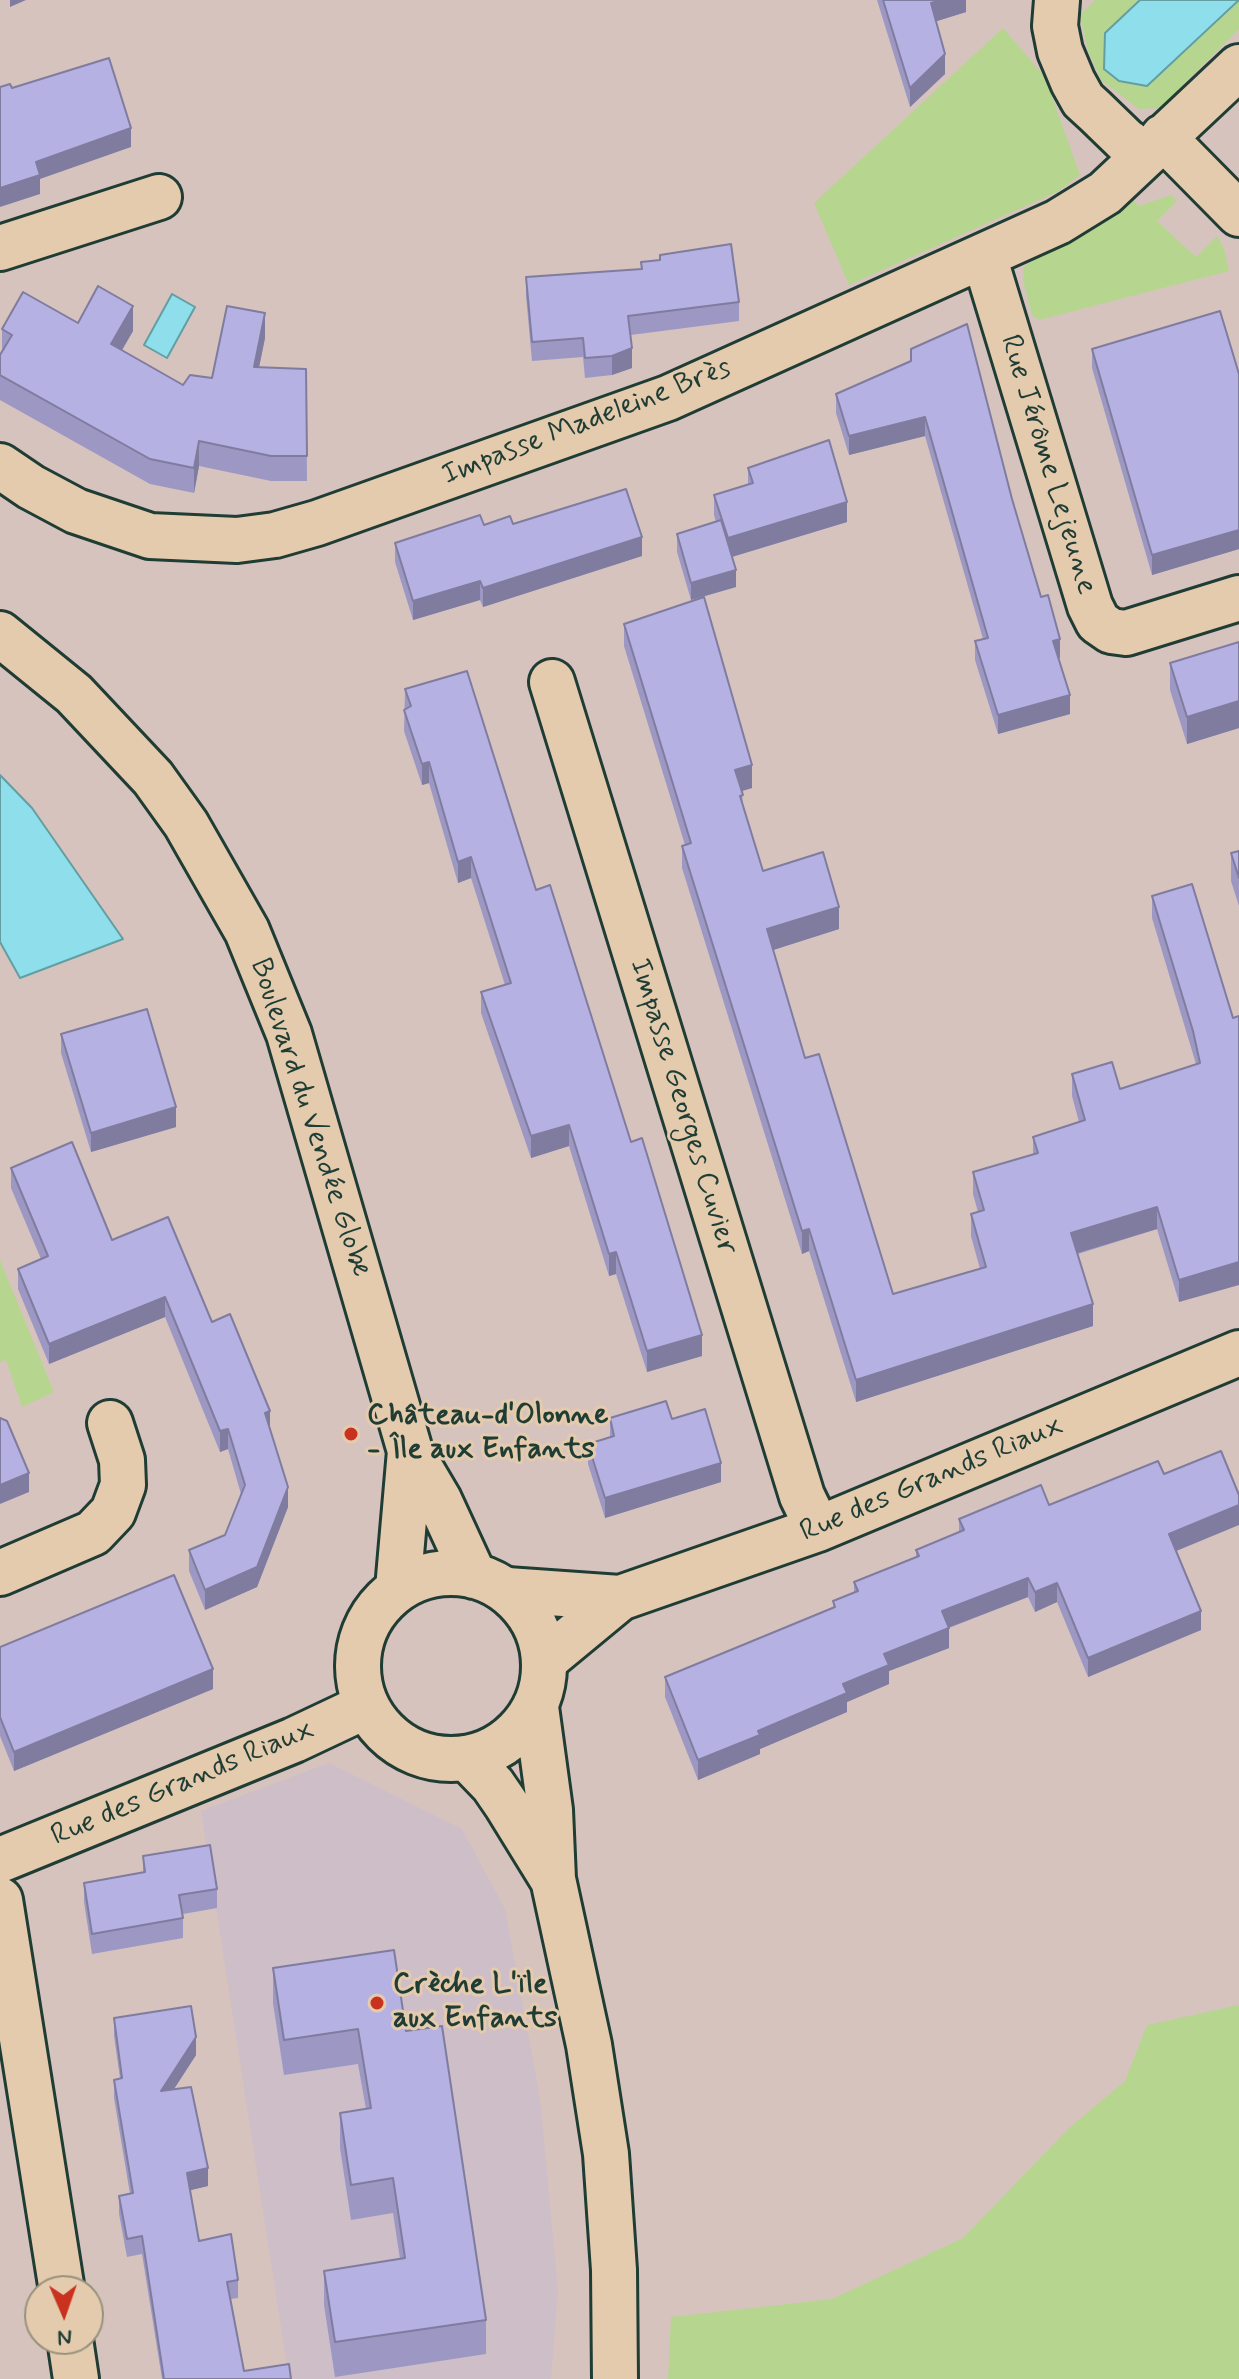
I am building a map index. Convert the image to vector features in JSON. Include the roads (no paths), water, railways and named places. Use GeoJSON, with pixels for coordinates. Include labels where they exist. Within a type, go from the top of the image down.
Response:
{"type":"FeatureCollection","features":[{"type":"Feature","properties":{"kind":"street"},"geometry":{"type":"LineString","coordinates":[[1057,0],[1055,26],[1060,51],[1083,100],[1126,141],[1154,146],[1239,214]]}},
{"type":"Feature","properties":{"kind":"street","name":"Impasse Madeleine Brès"},"geometry":{"type":"LineString","coordinates":[[0,466],[76,511],[150,536],[237,540],[275,535],[317,523],[668,398],[1086,207],[1105,193],[1239,67]]}},
{"type":"Feature","properties":{"kind":"street"},"geometry":{"type":"LineString","coordinates":[[0,248],[159,197]]}},
{"type":"Feature","properties":{"kind":"street","name":"Rue Jérôme Lejeune"},"geometry":{"type":"LineString","coordinates":[[984,256],[1090,606],[1098,622],[1111,631],[1126,633],[1239,598]]}},
{"type":"Feature","properties":{"kind":"street","name":"Boulevard du Vendée Globe"},"geometry":{"type":"LineString","coordinates":[[0,634],[74,694],[153,778],[186,824],[247,931],[289,1034],[410,1451],[490,1583]]}},
{"type":"Feature","properties":{"kind":"street","name":"Impasse Georges Cuvier"},"geometry":{"type":"LineString","coordinates":[[552,682],[802,1496],[818,1529]]}},
{"type":"Feature","properties":{"kind":"street","name":"Rue des Grands Riaux"},"geometry":{"type":"LineString","coordinates":[[545,1660],[620,1598],[818,1529],[1239,1353]]}},
{"type":"Feature","properties":{"kind":"street"},"geometry":{"type":"LineString","coordinates":[[0,1573],[93,1533],[113,1512],[123,1485],[122,1460],[110,1423]]}},
{"type":"Feature","properties":{"kind":"street","name":"Boulevard du Vendée Globe"},"geometry":{"type":"LineString","coordinates":[[398,1589],[410,1451]]}},
{"type":"Feature","properties":{"kind":"street"},"geometry":{"type":"LineString","coordinates":[[448,1573],[490,1583],[526,1610],[539,1634],[545,1660],[543,1684],[536,1707],[519,1731],[495,1749],[467,1758],[444,1759],[422,1755],[399,1744],[380,1727],[366,1706],[358,1680],[358,1654],[365,1629],[379,1607],[398,1589],[422,1578],[448,1573]]}},
{"type":"Feature","properties":{"kind":"street","name":"Rue des Grands Riaux"},"geometry":{"type":"LineString","coordinates":[[490,1583],[620,1598]]}},
{"type":"Feature","properties":{"kind":"street","name":"Rue des Grands Riaux"},"geometry":{"type":"LineString","coordinates":[[0,1860],[294,1740],[366,1706]]}},
{"type":"Feature","properties":{"kind":"street"},"geometry":{"type":"LineString","coordinates":[[536,1707],[550,1810],[553,1879],[589,2045],[604,2140],[614,2270],[615,2379]]}},
{"type":"Feature","properties":{"kind":"street"},"geometry":{"type":"LineString","coordinates":[[467,1758],[493,1785],[553,1879]]}},
{"type":"Feature","properties":{"kind":"street"},"geometry":{"type":"LineString","coordinates":[[0,1900],[59,2275]]}},
{"type":"Feature","properties":{"kind":"street"},"geometry":{"type":"LineString","coordinates":[[72,2355],[76,2379]]}},
{"type":"Feature","properties":{"kind":"water"},"geometry":{"type":"Polygon","coordinates":[[[1140,0],[1239,0],[1147,86],[1119,81],[1104,69],[1105,33],[1140,0]]]}},
{"type":"Feature","properties":{"kind":"water"},"geometry":{"type":"Polygon","coordinates":[[[172,294],[195,307],[167,358],[144,345],[172,294]]]}},
{"type":"Feature","properties":{"kind":"water"},"geometry":{"type":"Polygon","coordinates":[[[0,775],[32,808],[123,939],[20,978],[0,942],[0,775]]]}},
{"type":"Feature","properties":{"kind":"place","name":"Château-d'Olonne - Île aux Enfants"},"geometry":{"type":"Point","coordinates":[351,1434]}},
{"type":"Feature","properties":{"kind":"place","name":"Crèche L'ïle aux Enfants"},"geometry":{"type":"Point","coordinates":[377,2003]}}]}
